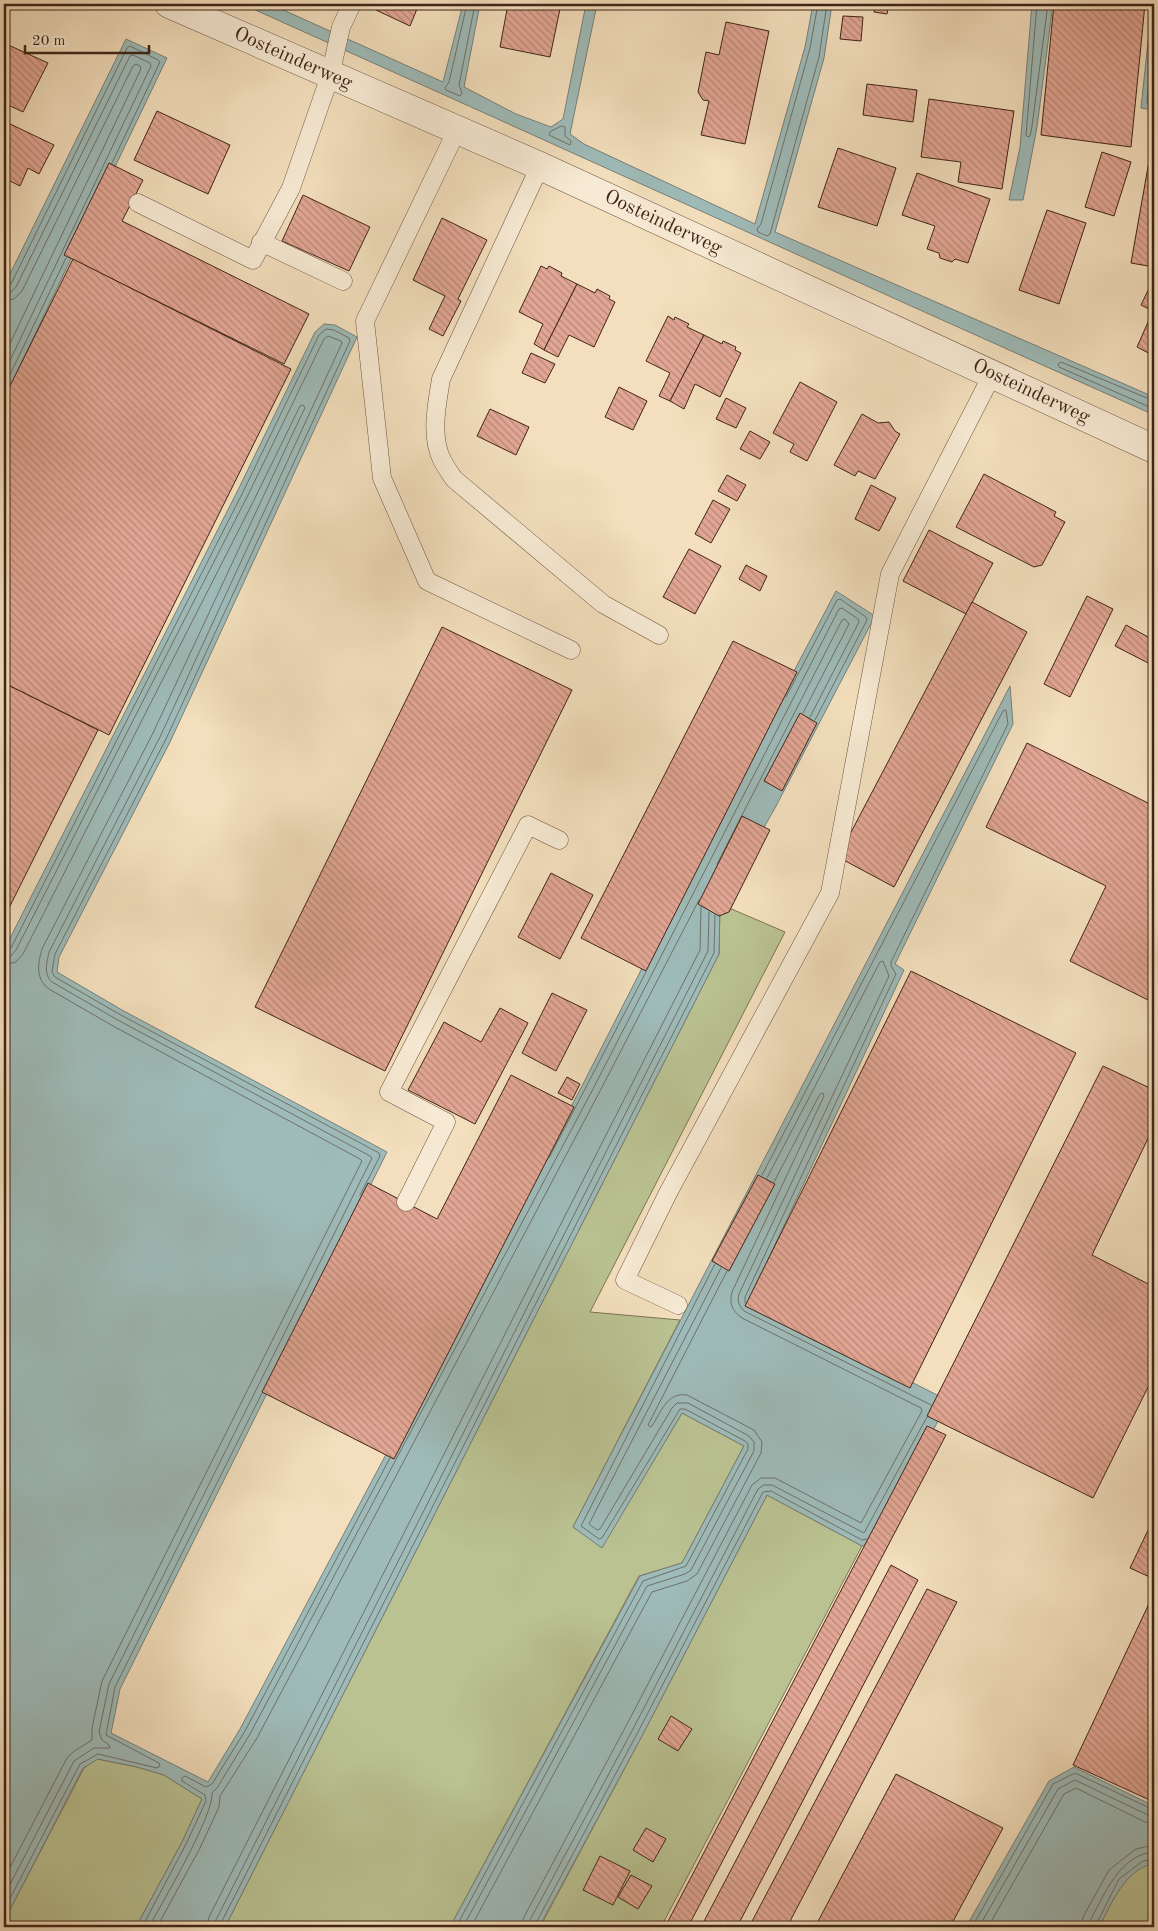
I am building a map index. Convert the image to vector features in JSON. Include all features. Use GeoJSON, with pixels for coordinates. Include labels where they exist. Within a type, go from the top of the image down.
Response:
{"type":"FeatureCollection","features":[{"type":"Feature","properties":{"kind":"street","name":"Oosteinderweg"},"geometry":{"type":"LineString","coordinates":[[168,4],[332,64],[457,130],[540,166],[1154,449]]}},
{"type":"Feature","properties":{"kind":"lane"},"geometry":{"type":"LineString","coordinates":[[138,203],[253,260],[291,188],[332,64],[341,27],[352,4]]}},
{"type":"Feature","properties":{"kind":"lane"},"geometry":{"type":"LineString","coordinates":[[457,130],[365,321],[382,478],[427,581],[572,650]]}},
{"type":"Feature","properties":{"kind":"lane"},"geometry":{"type":"LineString","coordinates":[[540,166],[441,379],[437,406],[436,434],[441,458],[454,480],[603,604],[659,635]]}},
{"type":"Feature","properties":{"kind":"lane"},"geometry":{"type":"LineString","coordinates":[[261,242],[343,281]]}},
{"type":"Feature","properties":{"kind":"lane"},"geometry":{"type":"LineString","coordinates":[[678,1305],[625,1280],[668,1193],[830,893],[890,574],[992,374]]}},
{"type":"Feature","properties":{"kind":"lane"},"geometry":{"type":"LineString","coordinates":[[406,1202],[446,1122],[389,1092],[528,825],[559,840]]}},
{"type":"Feature","properties":{"kind":"green space"},"geometry":{"type":"Polygon","coordinates":[[[720,904],[785,932],[590,1312],[680,1320],[573,1527],[602,1547],[682,1413],[744,1446],[682,1563],[639,1576],[450,1927],[225,1927],[719,954],[720,904]]]}},
{"type":"Feature","properties":{"kind":"green space"},"geometry":{"type":"Polygon","coordinates":[[[767,1495],[862,1546],[661,1927],[540,1927],[643,1734],[767,1495]]]}},
{"type":"Feature","properties":{"kind":"green space"},"geometry":{"type":"Polygon","coordinates":[[[97,1759],[137,1767],[164,1775],[202,1799],[182,1842],[136,1927],[4,1927],[4,1921],[84,1768],[97,1759]]]}},
{"type":"Feature","properties":{"kind":"green space"},"geometry":{"type":"Polygon","coordinates":[[[1154,1863],[1154,1927],[1099,1927],[1114,1898],[1127,1880],[1144,1867],[1154,1863]]]}},
{"type":"Feature","properties":{"kind":"water"},"geometry":{"type":"Polygon","coordinates":[[[242,4],[270,4],[443,82],[463,4],[480,4],[464,87],[516,114],[551,127],[563,119],[586,4],[597,4],[570,134],[584,144],[755,224],[805,47],[813,4],[832,4],[824,58],[775,232],[1154,397],[1154,415],[926,313],[242,4]]]}},
{"type":"Feature","properties":{"kind":"water"},"geometry":{"type":"Polygon","coordinates":[[[1032,4],[1053,4],[1037,127],[1023,200],[1009,200],[1020,147],[1032,4]]]}},
{"type":"Feature","properties":{"kind":"water"},"geometry":{"type":"Polygon","coordinates":[[[1152,4],[1154,4],[1154,110],[1141,108],[1152,4]]]}},
{"type":"Feature","properties":{"kind":"water"},"geometry":{"type":"Polygon","coordinates":[[[126,39],[167,58],[4,399],[4,286],[126,39]]]}},
{"type":"Feature","properties":{"kind":"water"},"geometry":{"type":"Polygon","coordinates":[[[324,324],[335,325],[357,337],[170,742],[59,957],[57,972],[122,1010],[387,1152],[120,1689],[111,1733],[208,1782],[240,1729],[583,1084],[836,591],[875,616],[775,808],[720,904],[719,954],[225,1927],[136,1927],[182,1842],[202,1799],[164,1775],[98,1759],[83,1768],[4,1921],[4,950],[237,492],[315,332],[324,324]]]}},
{"type":"Feature","properties":{"kind":"water"},"geometry":{"type":"Polygon","coordinates":[[[1010,686],[1013,724],[895,964],[904,970],[749,1300],[949,1401],[872,1542],[862,1546],[767,1495],[643,1734],[539,1927],[450,1927],[640,1576],[682,1563],[744,1446],[682,1413],[602,1548],[573,1527],[1010,686]]]}},
{"type":"Feature","properties":{"kind":"water"},"geometry":{"type":"Polygon","coordinates":[[[1074,1767],[1154,1806],[1154,1863],[1144,1867],[1127,1880],[1114,1898],[1099,1927],[966,1927],[1049,1781],[1074,1767]]]}},
{"type":"Feature","properties":{"kind":"building"},"geometry":{"type":"Polygon","coordinates":[[[378,4],[419,4],[410,26],[376,10],[378,4]]]}},
{"type":"Feature","properties":{"kind":"building"},"geometry":{"type":"Polygon","coordinates":[[[508,4],[561,4],[550,57],[500,47],[508,4]]]}},
{"type":"Feature","properties":{"kind":"building"},"geometry":{"type":"Polygon","coordinates":[[[875,4],[889,4],[887,14],[874,12],[875,4]]]}},
{"type":"Feature","properties":{"kind":"building"},"geometry":{"type":"Polygon","coordinates":[[[1054,4],[1145,4],[1131,147],[1041,135],[1054,4]]]}},
{"type":"Feature","properties":{"kind":"building"},"geometry":{"type":"Polygon","coordinates":[[[843,16],[863,17],[861,41],[840,39],[843,16]]]}},
{"type":"Feature","properties":{"kind":"building"},"geometry":{"type":"Polygon","coordinates":[[[726,22],[769,31],[745,144],[701,135],[709,101],[703,100],[698,92],[706,52],[719,55],[726,22]]]}},
{"type":"Feature","properties":{"kind":"building"},"geometry":{"type":"Polygon","coordinates":[[[4,43],[48,63],[23,112],[4,103],[4,43]]]}},
{"type":"Feature","properties":{"kind":"building"},"geometry":{"type":"Polygon","coordinates":[[[867,84],[917,90],[913,122],[863,115],[867,84]]]}},
{"type":"Feature","properties":{"kind":"building"},"geometry":{"type":"Polygon","coordinates":[[[929,99],[1014,111],[1002,189],[958,182],[961,162],[921,157],[929,99]]]}},
{"type":"Feature","properties":{"kind":"building"},"geometry":{"type":"Polygon","coordinates":[[[157,111],[230,145],[208,194],[134,160],[157,111]]]}},
{"type":"Feature","properties":{"kind":"building"},"geometry":{"type":"Polygon","coordinates":[[[4,121],[54,145],[39,174],[28,168],[20,186],[4,178],[4,121]]]}},
{"type":"Feature","properties":{"kind":"building"},"geometry":{"type":"Polygon","coordinates":[[[1154,133],[1154,267],[1131,263],[1154,133]]]}},
{"type":"Feature","properties":{"kind":"building"},"geometry":{"type":"Polygon","coordinates":[[[838,148],[896,168],[877,226],[818,207],[838,148]]]}},
{"type":"Feature","properties":{"kind":"building"},"geometry":{"type":"Polygon","coordinates":[[[1102,152],[1131,162],[1114,216],[1085,207],[1102,152]]]}},
{"type":"Feature","properties":{"kind":"building"},"geometry":{"type":"Polygon","coordinates":[[[109,163],[143,180],[122,221],[309,314],[284,364],[64,255],[109,163]]]}},
{"type":"Feature","properties":{"kind":"building"},"geometry":{"type":"Polygon","coordinates":[[[917,173],[990,199],[968,263],[955,259],[952,262],[940,258],[939,253],[927,249],[935,226],[902,215],[917,173]]]}},
{"type":"Feature","properties":{"kind":"building"},"geometry":{"type":"Polygon","coordinates":[[[303,195],[370,227],[349,271],[282,241],[303,195]]]}},
{"type":"Feature","properties":{"kind":"building"},"geometry":{"type":"Polygon","coordinates":[[[1047,210],[1086,223],[1059,304],[1019,290],[1047,210]]]}},
{"type":"Feature","properties":{"kind":"building"},"geometry":{"type":"Polygon","coordinates":[[[442,218],[487,240],[458,299],[461,301],[443,336],[429,329],[445,296],[413,280],[442,218]]]}},
{"type":"Feature","properties":{"kind":"building"},"geometry":{"type":"Polygon","coordinates":[[[73,259],[291,369],[109,735],[4,683],[4,398],[73,259]]]}},
{"type":"Feature","properties":{"kind":"building"},"geometry":{"type":"Polygon","coordinates":[[[541,266],[547,269],[549,266],[562,273],[561,276],[577,284],[544,350],[534,344],[543,324],[519,312],[541,266]]]}},
{"type":"Feature","properties":{"kind":"building"},"geometry":{"type":"Polygon","coordinates":[[[1154,278],[1154,356],[1137,347],[1153,311],[1141,305],[1154,278]]]}},
{"type":"Feature","properties":{"kind":"building"},"geometry":{"type":"Polygon","coordinates":[[[577,284],[595,293],[597,289],[610,296],[609,299],[615,302],[594,347],[569,335],[558,357],[544,350],[577,284]]]}},
{"type":"Feature","properties":{"kind":"building"},"geometry":{"type":"Polygon","coordinates":[[[668,316],[674,320],[675,317],[689,324],[687,327],[704,335],[670,401],[659,396],[670,373],[646,361],[668,316]]]}},
{"type":"Feature","properties":{"kind":"building"},"geometry":{"type":"Polygon","coordinates":[[[704,335],[722,344],[723,341],[736,347],[735,350],[741,353],[720,397],[695,384],[684,409],[670,401],[704,335]]]}},
{"type":"Feature","properties":{"kind":"building"},"geometry":{"type":"Polygon","coordinates":[[[531,353],[555,364],[545,383],[522,373],[531,353]]]}},
{"type":"Feature","properties":{"kind":"building"},"geometry":{"type":"Polygon","coordinates":[[[800,382],[837,402],[807,461],[790,452],[794,444],[773,433],[800,382]]]}},
{"type":"Feature","properties":{"kind":"building"},"geometry":{"type":"Polygon","coordinates":[[[619,387],[647,401],[633,430],[605,417],[619,387]]]}},
{"type":"Feature","properties":{"kind":"building"},"geometry":{"type":"Polygon","coordinates":[[[726,398],[746,408],[736,428],[716,419],[726,398]]]}},
{"type":"Feature","properties":{"kind":"building"},"geometry":{"type":"Polygon","coordinates":[[[490,409],[529,427],[516,455],[477,436],[490,409]]]}},
{"type":"Feature","properties":{"kind":"building"},"geometry":{"type":"Polygon","coordinates":[[[862,414],[878,423],[889,422],[895,431],[900,434],[875,479],[858,471],[855,476],[834,465],[862,414]]]}},
{"type":"Feature","properties":{"kind":"building"},"geometry":{"type":"Polygon","coordinates":[[[750,431],[770,442],[760,459],[740,449],[750,431]]]}},
{"type":"Feature","properties":{"kind":"building"},"geometry":{"type":"Polygon","coordinates":[[[984,474],[1056,512],[1054,516],[1065,522],[1042,565],[1034,567],[956,527],[984,474]]]}},
{"type":"Feature","properties":{"kind":"building"},"geometry":{"type":"Polygon","coordinates":[[[727,475],[746,485],[737,501],[718,491],[727,475]]]}},
{"type":"Feature","properties":{"kind":"building"},"geometry":{"type":"Polygon","coordinates":[[[871,485],[896,498],[879,531],[855,519],[871,485]]]}},
{"type":"Feature","properties":{"kind":"building"},"geometry":{"type":"Polygon","coordinates":[[[713,500],[730,509],[711,543],[695,534],[713,500]]]}},
{"type":"Feature","properties":{"kind":"building"},"geometry":{"type":"Polygon","coordinates":[[[929,530],[993,563],[966,614],[903,581],[929,530]]]}},
{"type":"Feature","properties":{"kind":"building"},"geometry":{"type":"Polygon","coordinates":[[[689,549],[721,566],[695,614],[663,597],[689,549]]]}},
{"type":"Feature","properties":{"kind":"building"},"geometry":{"type":"Polygon","coordinates":[[[746,565],[767,576],[760,591],[739,579],[746,565]]]}},
{"type":"Feature","properties":{"kind":"building"},"geometry":{"type":"Polygon","coordinates":[[[1087,596],[1113,609],[1070,697],[1044,684],[1087,596]]]}},
{"type":"Feature","properties":{"kind":"building"},"geometry":{"type":"Polygon","coordinates":[[[972,602],[1027,632],[894,887],[838,857],[972,602]]]}},
{"type":"Feature","properties":{"kind":"building"},"geometry":{"type":"Polygon","coordinates":[[[1126,625],[1150,638],[1154,629],[1154,666],[1115,646],[1126,625]]]}},
{"type":"Feature","properties":{"kind":"building"},"geometry":{"type":"Polygon","coordinates":[[[442,627],[572,690],[385,1071],[255,1007],[442,627]]]}},
{"type":"Feature","properties":{"kind":"building"},"geometry":{"type":"Polygon","coordinates":[[[733,641],[797,672],[646,971],[581,938],[733,641]]]}},
{"type":"Feature","properties":{"kind":"building"},"geometry":{"type":"Polygon","coordinates":[[[4,683],[98,730],[4,918],[4,683]]]}},
{"type":"Feature","properties":{"kind":"building"},"geometry":{"type":"Polygon","coordinates":[[[800,713],[817,723],[782,791],[764,781],[800,713]]]}},
{"type":"Feature","properties":{"kind":"building"},"geometry":{"type":"Polygon","coordinates":[[[1027,743],[1154,806],[1154,1003],[1070,961],[1106,886],[986,827],[1027,743]]]}},
{"type":"Feature","properties":{"kind":"building"},"geometry":{"type":"Polygon","coordinates":[[[742,816],[770,830],[729,912],[719,916],[698,904],[742,816]]]}},
{"type":"Feature","properties":{"kind":"building"},"geometry":{"type":"Polygon","coordinates":[[[551,873],[593,895],[560,959],[518,937],[551,873]]]}},
{"type":"Feature","properties":{"kind":"building"},"geometry":{"type":"Polygon","coordinates":[[[911,971],[1076,1053],[910,1388],[745,1306],[911,971]]]}},
{"type":"Feature","properties":{"kind":"building"},"geometry":{"type":"Polygon","coordinates":[[[552,993],[587,1010],[556,1071],[522,1053],[552,993]]]}},
{"type":"Feature","properties":{"kind":"building"},"geometry":{"type":"Polygon","coordinates":[[[500,1008],[528,1023],[475,1124],[408,1090],[444,1022],[481,1042],[500,1008]]]}},
{"type":"Feature","properties":{"kind":"building"},"geometry":{"type":"Polygon","coordinates":[[[1103,1066],[1154,1090],[1154,1126],[1092,1255],[1154,1287],[1154,1375],[1093,1498],[927,1416],[1103,1066]]]}},
{"type":"Feature","properties":{"kind":"building"},"geometry":{"type":"Polygon","coordinates":[[[511,1075],[574,1107],[394,1459],[262,1392],[368,1183],[437,1219],[511,1075]]]}},
{"type":"Feature","properties":{"kind":"building"},"geometry":{"type":"Polygon","coordinates":[[[567,1077],[580,1084],[572,1100],[558,1093],[567,1077]]]}},
{"type":"Feature","properties":{"kind":"building"},"geometry":{"type":"Polygon","coordinates":[[[758,1175],[775,1184],[729,1271],[712,1261],[758,1175]]]}},
{"type":"Feature","properties":{"kind":"building"},"geometry":{"type":"Polygon","coordinates":[[[927,1426],[946,1435],[688,1927],[665,1927],[927,1426]]]}},
{"type":"Feature","properties":{"kind":"building"},"geometry":{"type":"Polygon","coordinates":[[[1150,1526],[1154,1528],[1154,1579],[1130,1568],[1150,1526]]]}},
{"type":"Feature","properties":{"kind":"building"},"geometry":{"type":"Polygon","coordinates":[[[891,1565],[918,1580],[737,1927],[701,1927],[891,1565]]]}},
{"type":"Feature","properties":{"kind":"building"},"geometry":{"type":"Polygon","coordinates":[[[927,1589],[957,1602],[787,1927],[749,1927],[927,1589]]]}},
{"type":"Feature","properties":{"kind":"building"},"geometry":{"type":"Polygon","coordinates":[[[1154,1593],[1154,1802],[1073,1765],[1154,1593]]]}},
{"type":"Feature","properties":{"kind":"building"},"geometry":{"type":"Polygon","coordinates":[[[671,1716],[692,1729],[678,1751],[658,1739],[671,1716]]]}},
{"type":"Feature","properties":{"kind":"building"},"geometry":{"type":"Polygon","coordinates":[[[896,1774],[1003,1828],[950,1927],[815,1927],[896,1774]]]}},
{"type":"Feature","properties":{"kind":"building"},"geometry":{"type":"Polygon","coordinates":[[[646,1828],[666,1839],[653,1862],[633,1850],[646,1828]]]}},
{"type":"Feature","properties":{"kind":"building"},"geometry":{"type":"Polygon","coordinates":[[[600,1856],[630,1871],[613,1905],[583,1890],[600,1856]]]}},
{"type":"Feature","properties":{"kind":"building"},"geometry":{"type":"Polygon","coordinates":[[[631,1875],[652,1886],[638,1909],[618,1897],[631,1875]]]}}]}
